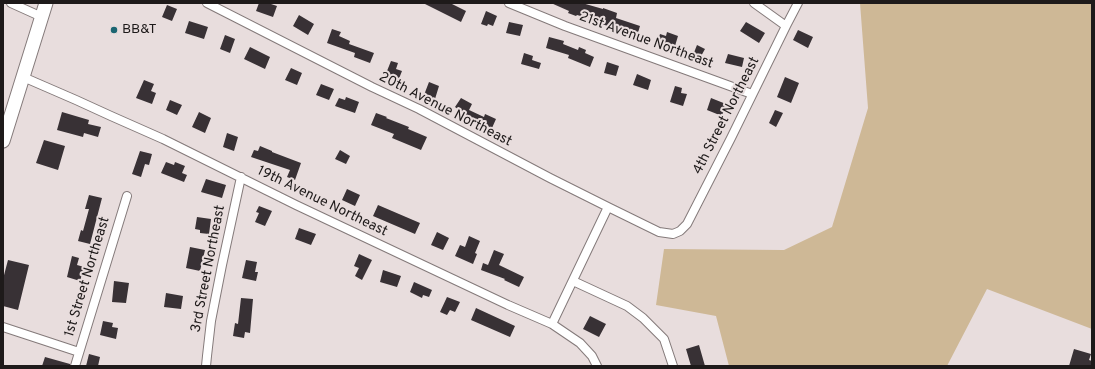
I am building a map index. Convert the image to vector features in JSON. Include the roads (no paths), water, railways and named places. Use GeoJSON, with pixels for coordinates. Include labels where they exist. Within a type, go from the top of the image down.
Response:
{"type":"FeatureCollection","features":[{"type":"Feature","properties":{"kind":"main road"},"geometry":{"type":"LineString","coordinates":[[3,141],[46,3]]}},
{"type":"Feature","properties":{"kind":"street"},"geometry":{"type":"LineString","coordinates":[[11,3],[42,17]]}},
{"type":"Feature","properties":{"kind":"street","name":"20th Avenue Northeast"},"geometry":{"type":"LineString","coordinates":[[207,3],[608,207],[659,232],[673,234]]}},
{"type":"Feature","properties":{"kind":"street","name":"21st Avenue Northeast"},"geometry":{"type":"LineString","coordinates":[[509,3],[565,26],[752,94]]}},
{"type":"Feature","properties":{"kind":"street"},"geometry":{"type":"LineString","coordinates":[[754,3],[786,26]]}},
{"type":"Feature","properties":{"kind":"street","name":"4th Street Northeast"},"geometry":{"type":"LineString","coordinates":[[673,234],[688,224],[798,3]]}},
{"type":"Feature","properties":{"kind":"street","name":"19th Avenue Northeast"},"geometry":{"type":"LineString","coordinates":[[23,77],[163,139],[296,205],[508,305],[552,324],[580,343],[592,356],[597,366]]}},
{"type":"Feature","properties":{"kind":"street","name":"3rd Street Northeast"},"geometry":{"type":"LineString","coordinates":[[206,366],[211,321],[241,177]]}},
{"type":"Feature","properties":{"kind":"street","name":"1st Street Northeast"},"geometry":{"type":"LineString","coordinates":[[74,366],[127,196]]}},
{"type":"Feature","properties":{"kind":"street"},"geometry":{"type":"LineString","coordinates":[[552,324],[608,207]]}},
{"type":"Feature","properties":{"kind":"street"},"geometry":{"type":"LineString","coordinates":[[573,281],[627,306],[643,318],[664,339],[673,366]]}},
{"type":"Feature","properties":{"kind":"street"},"geometry":{"type":"LineString","coordinates":[[3,327],[79,352]]}},
{"type":"Feature","properties":{"kind":"place","name":"BB&T"},"geometry":{"type":"Point","coordinates":[114,30]}}]}
